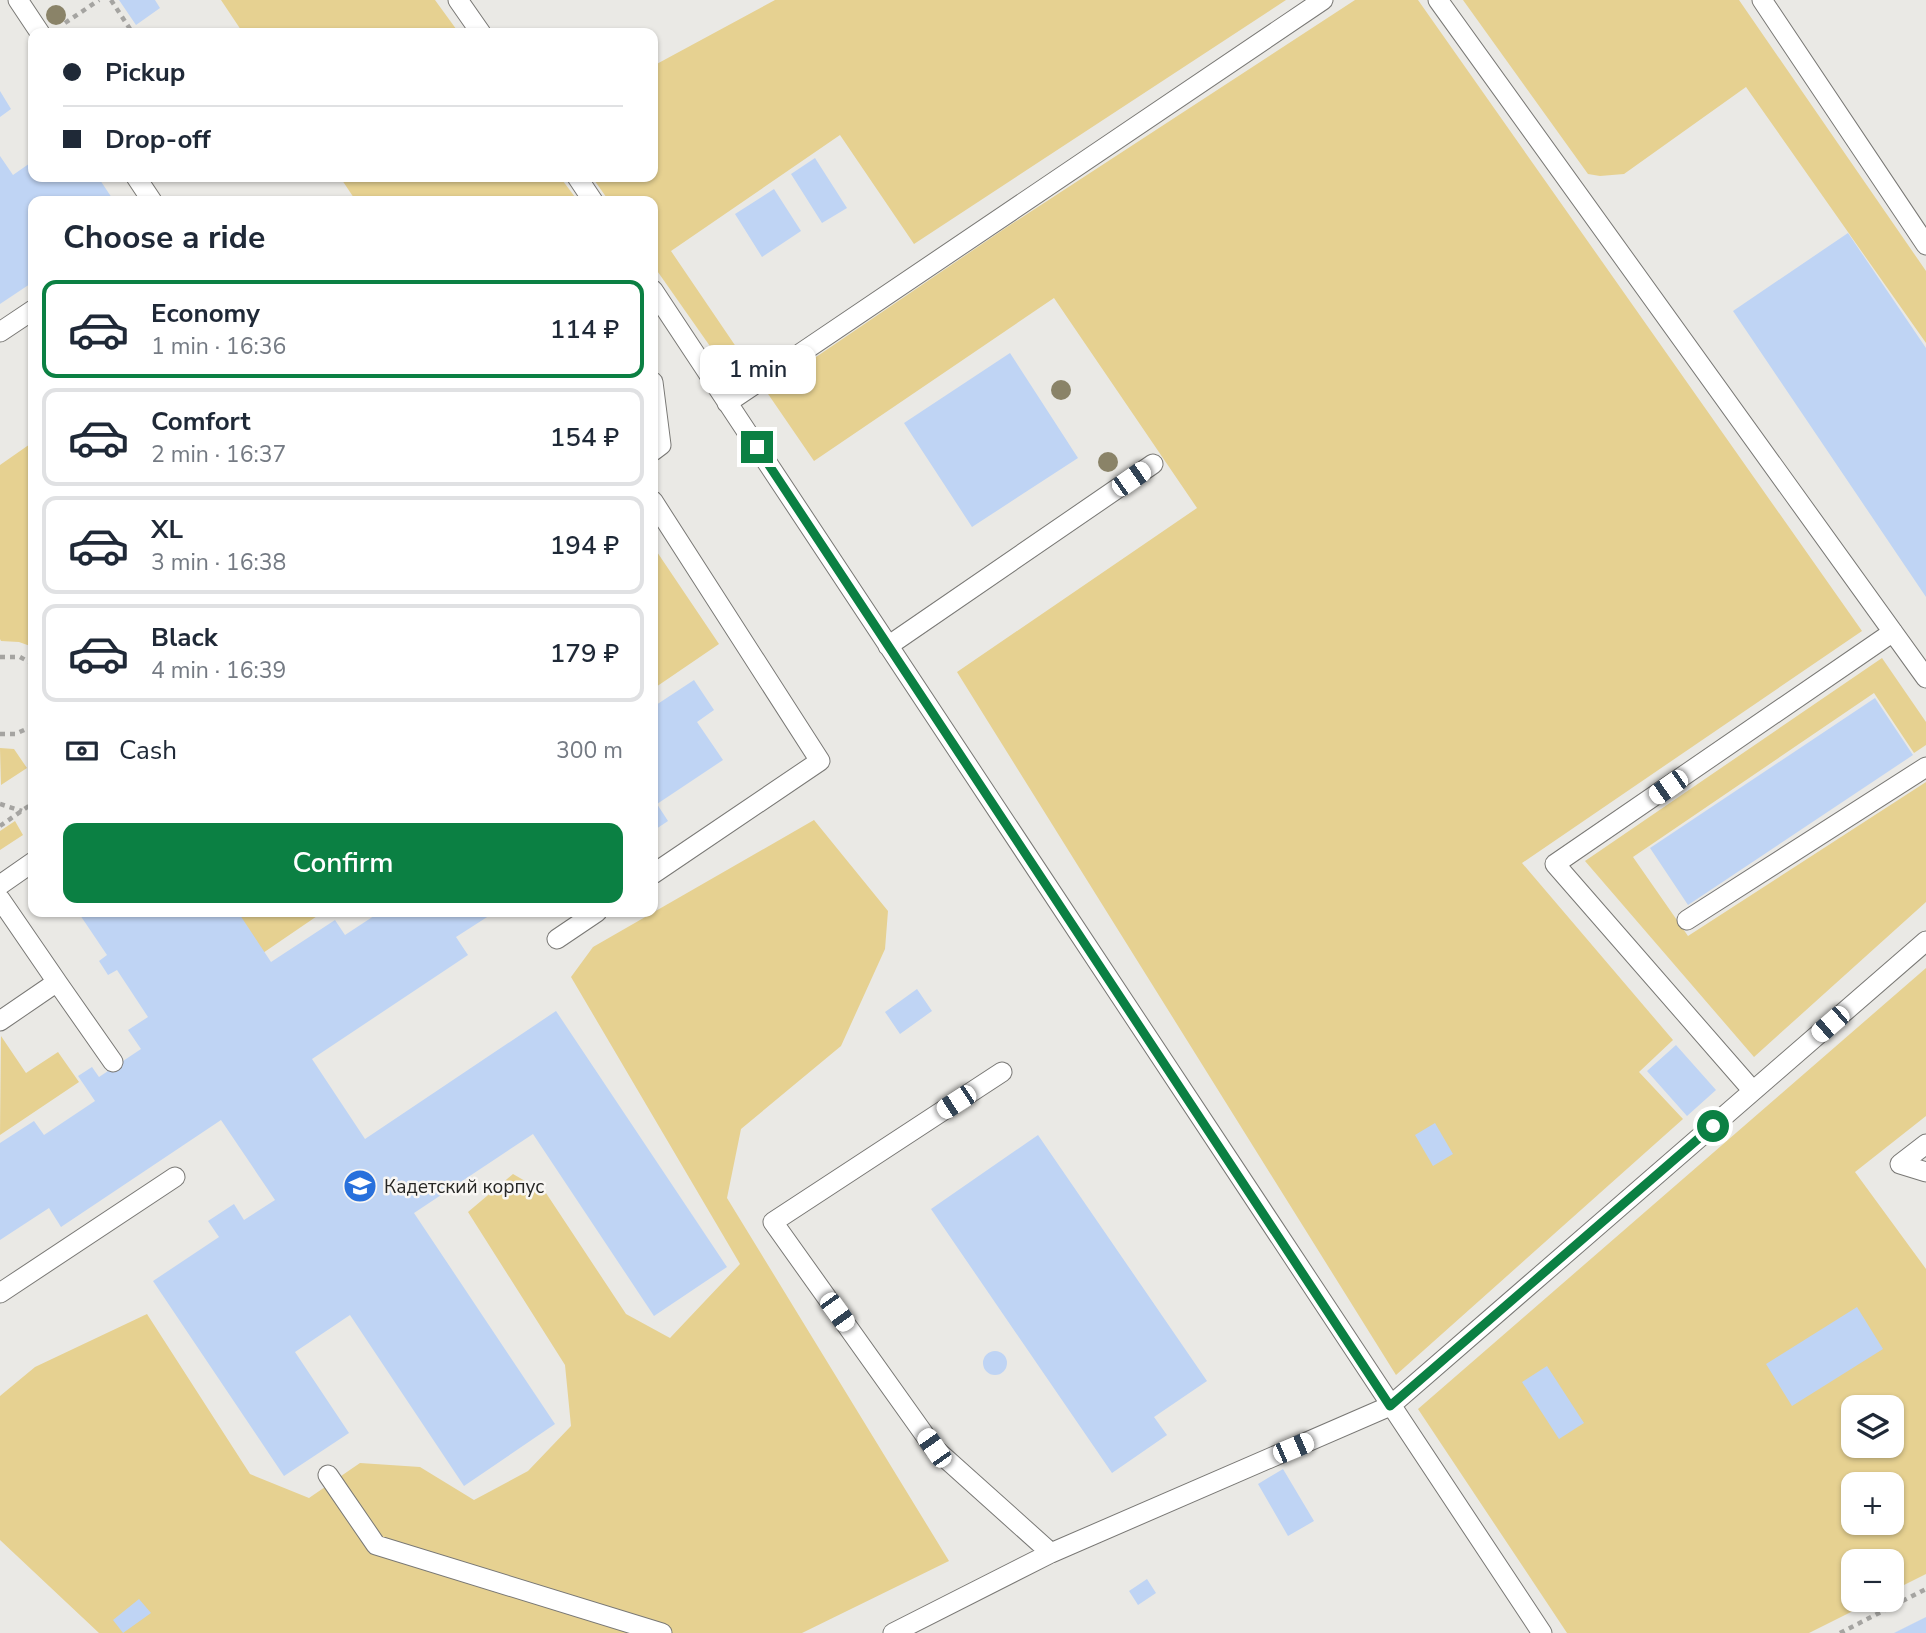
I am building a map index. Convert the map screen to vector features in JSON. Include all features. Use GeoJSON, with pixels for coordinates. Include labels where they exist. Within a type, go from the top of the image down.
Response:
{"type":"FeatureCollection","features":[{"type":"Feature","properties":{"kind":"lane"},"geometry":{"type":"LineString","coordinates":[[18,0],[45,28]]}},
{"type":"Feature","properties":{"kind":"lane"},"geometry":{"type":"LineString","coordinates":[[458,0],[478,28]]}},
{"type":"Feature","properties":{"kind":"lane"},"geometry":{"type":"LineString","coordinates":[[727,403],[1323,0]]}},
{"type":"Feature","properties":{"kind":"lane"},"geometry":{"type":"LineString","coordinates":[[1438,0],[1893,632],[1924,671]]}},
{"type":"Feature","properties":{"kind":"lane"},"geometry":{"type":"LineString","coordinates":[[1762,0],[1926,245]]}},
{"type":"Feature","properties":{"kind":"lane"},"geometry":{"type":"LineString","coordinates":[[658,298],[1542,1633]]}},
{"type":"Feature","properties":{"kind":"lane"},"geometry":{"type":"LineString","coordinates":[[0,332],[28,313]]}},
{"type":"Feature","properties":{"kind":"lane"},"geometry":{"type":"LineString","coordinates":[[658,417],[662,445],[658,448]]}},
{"type":"Feature","properties":{"kind":"lane"},"geometry":{"type":"LineString","coordinates":[[888,646],[1153,464]]}},
{"type":"Feature","properties":{"kind":"lane"},"geometry":{"type":"LineString","coordinates":[[658,509],[821,761],[658,871]]}},
{"type":"Feature","properties":{"kind":"lane"},"geometry":{"type":"LineString","coordinates":[[1754,1091],[1555,864],[1893,632]]}},
{"type":"Feature","properties":{"kind":"lane"},"geometry":{"type":"LineString","coordinates":[[1687,920],[1926,767]]}},
{"type":"Feature","properties":{"kind":"lane"},"geometry":{"type":"LineString","coordinates":[[0,885],[28,865]]}},
{"type":"Feature","properties":{"kind":"lane"},"geometry":{"type":"LineString","coordinates":[[0,899],[113,1062]]}},
{"type":"Feature","properties":{"kind":"lane"},"geometry":{"type":"LineString","coordinates":[[557,939],[590,917]]}},
{"type":"Feature","properties":{"kind":"lane"},"geometry":{"type":"LineString","coordinates":[[893,1633],[1052,1553],[1390,1406],[1926,941]]}},
{"type":"Feature","properties":{"kind":"lane"},"geometry":{"type":"LineString","coordinates":[[0,1021],[57,982]]}},
{"type":"Feature","properties":{"kind":"lane"},"geometry":{"type":"LineString","coordinates":[[1002,1072],[773,1222],[934,1448],[1052,1553]]}},
{"type":"Feature","properties":{"kind":"lane"},"geometry":{"type":"LineString","coordinates":[[1926,1144],[1900,1164],[1926,1172]]}},
{"type":"Feature","properties":{"kind":"lane"},"geometry":{"type":"LineString","coordinates":[[0,1293],[175,1177]]}},
{"type":"Feature","properties":{"kind":"lane"},"geometry":{"type":"LineString","coordinates":[[328,1475],[376,1545],[662,1633]]}},
{"type":"Feature","properties":{"kind":"path"},"geometry":{"type":"LineString","coordinates":[[53,28],[99,0]]}},
{"type":"Feature","properties":{"kind":"path"},"geometry":{"type":"LineString","coordinates":[[111,0],[129,28]]}},
{"type":"Feature","properties":{"kind":"path"},"geometry":{"type":"LineString","coordinates":[[0,656],[20,657],[28,661]]}},
{"type":"Feature","properties":{"kind":"path"},"geometry":{"type":"LineString","coordinates":[[0,734],[15,734],[28,729]]}},
{"type":"Feature","properties":{"kind":"path"},"geometry":{"type":"LineString","coordinates":[[0,804],[22,811]]}},
{"type":"Feature","properties":{"kind":"path"},"geometry":{"type":"LineString","coordinates":[[0,826],[28,807]]}},
{"type":"Feature","properties":{"kind":"path"},"geometry":{"type":"LineString","coordinates":[[1840,1633],[1926,1589]]}},
{"type":"Feature","properties":{"kind":"shaded area"},"geometry":{"type":"Polygon","coordinates":[[[221,0],[435,0],[455,28],[240,28],[221,0]]]}},
{"type":"Feature","properties":{"kind":"shaded area"},"geometry":{"type":"Polygon","coordinates":[[[775,0],[1286,0],[914,244],[840,135],[671,251],[745,360],[731,369],[726,369],[658,272],[658,196],[605,196],[596,182],[658,182],[658,63],[775,0]]]}},
{"type":"Feature","properties":{"kind":"shaded area"},"geometry":{"type":"Polygon","coordinates":[[[1355,0],[1418,0],[1862,631],[1522,863],[1673,1040],[1639,1072],[1683,1119],[1396,1375],[957,672],[1197,508],[1054,298],[814,461],[766,391],[1007,227],[1355,0]]]}},
{"type":"Feature","properties":{"kind":"shaded area"},"geometry":{"type":"Polygon","coordinates":[[[1463,0],[1739,0],[1926,271],[1926,343],[1746,87],[1624,174],[1588,174],[1463,0]]]}},
{"type":"Feature","properties":{"kind":"shaded area"},"geometry":{"type":"Polygon","coordinates":[[[343,182],[564,182],[574,196],[353,196],[343,182]]]}},
{"type":"Feature","properties":{"kind":"shaded area"},"geometry":{"type":"Polygon","coordinates":[[[28,445],[28,645],[0,639],[0,465],[28,445]]]}},
{"type":"Feature","properties":{"kind":"shaded area"},"geometry":{"type":"Polygon","coordinates":[[[658,553],[719,644],[658,686],[658,553]]]}},
{"type":"Feature","properties":{"kind":"shaded area"},"geometry":{"type":"Polygon","coordinates":[[[1882,658],[1926,722],[1926,745],[1914,753],[1874,693],[1633,857],[1688,936],[1926,782],[1926,902],[1754,1057],[1585,861],[1882,658]]]}},
{"type":"Feature","properties":{"kind":"shaded area"},"geometry":{"type":"Polygon","coordinates":[[[0,748],[14,749],[27,768],[1,785],[0,748]]]}},
{"type":"Feature","properties":{"kind":"shaded area"},"geometry":{"type":"Polygon","coordinates":[[[814,820],[888,911],[885,949],[841,1046],[741,1129],[727,1198],[949,1561],[802,1633],[99,1633],[0,1540],[0,1396],[35,1367],[147,1314],[250,1474],[309,1498],[360,1463],[420,1467],[474,1500],[528,1471],[571,1426],[565,1365],[468,1212],[513,1174],[546,1193],[626,1314],[670,1338],[740,1264],[571,977],[593,947],[645,917],[658,917],[658,910],[814,820]]]}},
{"type":"Feature","properties":{"kind":"shaded area"},"geometry":{"type":"Polygon","coordinates":[[[15,821],[23,835],[0,850],[0,831],[15,821]]]}},
{"type":"Feature","properties":{"kind":"shaded area"},"geometry":{"type":"Polygon","coordinates":[[[234,917],[316,917],[260,955],[234,917]]]}},
{"type":"Feature","properties":{"kind":"shaded area"},"geometry":{"type":"Polygon","coordinates":[[[1926,968],[1926,1116],[1855,1172],[1926,1269],[1926,1574],[1904,1585],[1904,1549],[1841,1549],[1841,1612],[1851,1612],[1809,1633],[1567,1633],[1418,1409],[1926,968]]]}},
{"type":"Feature","properties":{"kind":"shaded area"},"geometry":{"type":"Polygon","coordinates":[[[1,1036],[26,1073],[58,1052],[79,1082],[0,1135],[1,1036]]]}},
{"type":"Feature","properties":{"kind":"building"},"geometry":{"type":"Polygon","coordinates":[[[119,0],[155,0],[160,8],[136,25],[119,0]]]}},
{"type":"Feature","properties":{"kind":"building"},"geometry":{"type":"Polygon","coordinates":[[[0,91],[11,109],[0,117],[0,91]]]}},
{"type":"Feature","properties":{"kind":"building"},"geometry":{"type":"Polygon","coordinates":[[[0,156],[13,175],[28,164],[28,182],[101,182],[111,196],[28,196],[28,285],[0,304],[0,156]]]}},
{"type":"Feature","properties":{"kind":"building"},"geometry":{"type":"Polygon","coordinates":[[[815,158],[847,208],[822,223],[791,174],[815,158]]]}},
{"type":"Feature","properties":{"kind":"building"},"geometry":{"type":"Polygon","coordinates":[[[774,189],[801,231],[762,257],[735,214],[774,189]]]}},
{"type":"Feature","properties":{"kind":"building"},"geometry":{"type":"Polygon","coordinates":[[[1848,233],[1926,348],[1926,597],[1733,311],[1848,233]]]}},
{"type":"Feature","properties":{"kind":"building"},"geometry":{"type":"Polygon","coordinates":[[[1010,353],[1078,458],[972,527],[904,423],[1010,353]]]}},
{"type":"Feature","properties":{"kind":"building"},"geometry":{"type":"Polygon","coordinates":[[[694,680],[714,710],[697,722],[723,760],[658,803],[658,704],[694,680]]]}},
{"type":"Feature","properties":{"kind":"building"},"geometry":{"type":"Polygon","coordinates":[[[1875,698],[1913,755],[1688,905],[1650,848],[1875,698]]]}},
{"type":"Feature","properties":{"kind":"building"},"geometry":{"type":"Polygon","coordinates":[[[658,806],[668,821],[658,828],[658,806]]]}},
{"type":"Feature","properties":{"kind":"building","name":"Кадетский корпус"},"geometry":{"type":"Polygon","coordinates":[[[81,917],[241,917],[271,962],[335,920],[345,935],[372,917],[487,917],[456,937],[468,955],[312,1059],[365,1139],[556,1011],[727,1267],[654,1316],[533,1134],[414,1213],[555,1424],[464,1486],[350,1315],[295,1352],[349,1433],[284,1476],[153,1281],[219,1237],[208,1221],[234,1204],[244,1220],[275,1200],[221,1120],[61,1227],[49,1208],[0,1240],[0,1143],[34,1121],[44,1135],[95,1101],[78,1076],[92,1067],[99,1077],[141,1049],[128,1030],[148,1017],[117,970],[108,975],[99,961],[107,955],[81,917]]]}},
{"type":"Feature","properties":{"kind":"building"},"geometry":{"type":"Polygon","coordinates":[[[917,989],[932,1011],[900,1034],[885,1012],[917,989]]]}},
{"type":"Feature","properties":{"kind":"building"},"geometry":{"type":"Polygon","coordinates":[[[1676,1045],[1716,1090],[1687,1116],[1647,1071],[1676,1045]]]}},
{"type":"Feature","properties":{"kind":"building"},"geometry":{"type":"Polygon","coordinates":[[[1435,1123],[1453,1154],[1433,1166],[1415,1135],[1435,1123]]]}},
{"type":"Feature","properties":{"kind":"building"},"geometry":{"type":"Polygon","coordinates":[[[1038,1135],[1207,1381],[1154,1417],[1167,1435],[1112,1473],[931,1209],[1038,1135]]]}},
{"type":"Feature","properties":{"kind":"building"},"geometry":{"type":"Polygon","coordinates":[[[1857,1307],[1883,1349],[1792,1406],[1766,1364],[1857,1307]]]}},
{"type":"Feature","properties":{"kind":"building"},"geometry":{"type":"Polygon","coordinates":[[[990,1351],[1000,1351],[1007,1358],[1007,1368],[1000,1375],[990,1375],[983,1368],[983,1358],[990,1351]]]}},
{"type":"Feature","properties":{"kind":"building"},"geometry":{"type":"Polygon","coordinates":[[[1547,1366],[1584,1423],[1559,1439],[1522,1382],[1547,1366]]]}},
{"type":"Feature","properties":{"kind":"building"},"geometry":{"type":"Polygon","coordinates":[[[1283,1469],[1314,1521],[1288,1536],[1258,1484],[1283,1469]]]}},
{"type":"Feature","properties":{"kind":"building"},"geometry":{"type":"Polygon","coordinates":[[[1147,1579],[1156,1593],[1138,1605],[1129,1591],[1147,1579]]]}},
{"type":"Feature","properties":{"kind":"building"},"geometry":{"type":"Polygon","coordinates":[[[139,1599],[151,1613],[123,1633],[113,1620],[139,1599]]]}},
{"type":"Feature","properties":{"kind":"building"},"geometry":{"type":"Polygon","coordinates":[[[1926,1617],[1926,1633],[1894,1633],[1926,1617]]]}},
{"type":"Feature","properties":{"kind":"place","name":"Кадетский корпус"},"geometry":{"type":"Point","coordinates":[360,1186]}},
{"type":"Feature","properties":{"kind":"route"},"geometry":{"type":"LineString","coordinates":[[757,447],[1390,1406],[1713,1126]]}}]}
